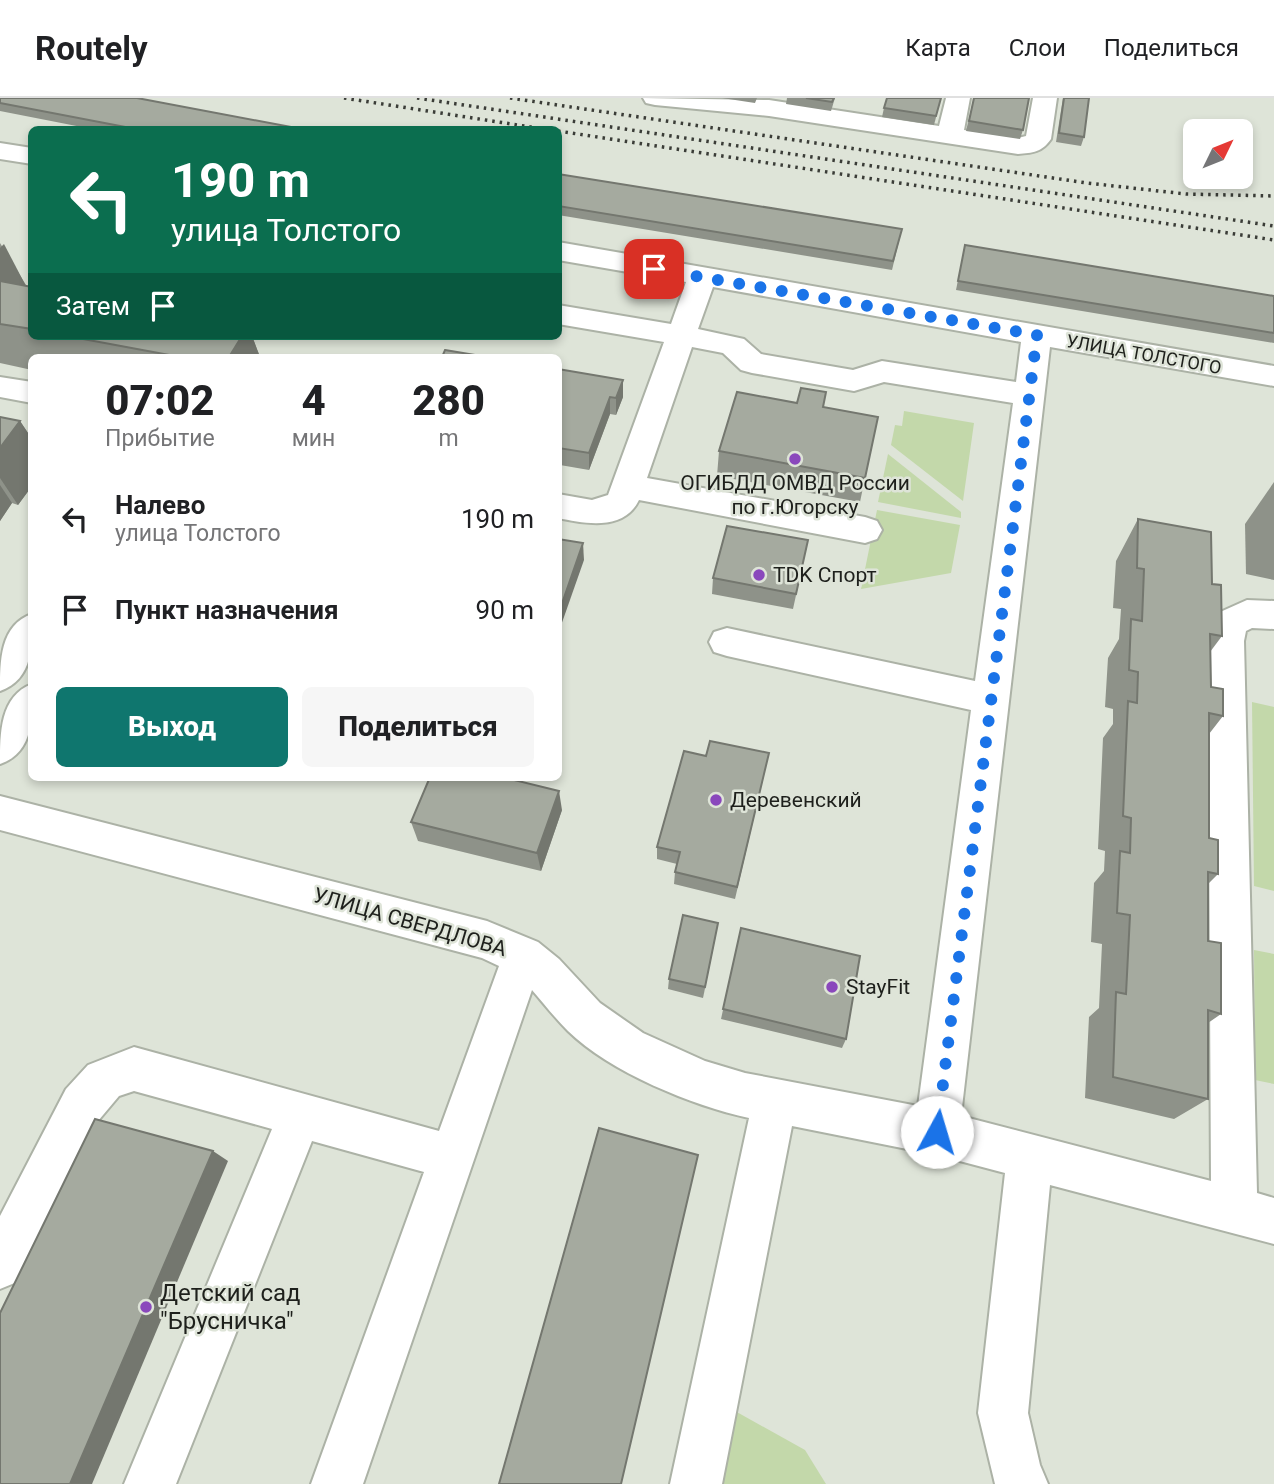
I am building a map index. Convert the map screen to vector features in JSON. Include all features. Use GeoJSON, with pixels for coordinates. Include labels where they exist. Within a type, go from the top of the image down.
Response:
{"type":"FeatureCollection","features":[{"type":"Feature","properties":{"kind":"street"},"geometry":{"type":"LineString","coordinates":[[655,98],[857,109],[950,135],[1003,145],[1031,145],[1038,139],[1045,98]]}},
{"type":"Feature","properties":{"kind":"street"},"geometry":{"type":"LineString","coordinates":[[950,135],[958,98]]}},
{"type":"Feature","properties":{"kind":"street"},"geometry":{"type":"LineString","coordinates":[[0,151],[28,155]]}},
{"type":"Feature","properties":{"kind":"street","name":"УЛИЦА ТОЛСТОГО"},"geometry":{"type":"LineString","coordinates":[[562,252],[1274,376]]}},
{"type":"Feature","properties":{"kind":"street"},"geometry":{"type":"LineString","coordinates":[[562,507],[595,513],[613,511],[622,502],[702,277]]}},
{"type":"Feature","properties":{"kind":"street"},"geometry":{"type":"LineString","coordinates":[[562,315],[733,346],[752,363],[854,381],[882,371],[1029,395]]}},
{"type":"Feature","properties":{"kind":"street"},"geometry":{"type":"LineString","coordinates":[[937,1132],[1037,335]]}},
{"type":"Feature","properties":{"kind":"street"},"geometry":{"type":"LineString","coordinates":[[0,387],[28,392]]}},
{"type":"Feature","properties":{"kind":"street"},"geometry":{"type":"LineString","coordinates":[[628,486],[865,530]]}},
{"type":"Feature","properties":{"kind":"street"},"geometry":{"type":"LineString","coordinates":[[1254,1215],[1226,641],[1230,623],[1247,614],[1274,615]]}},
{"type":"Feature","properties":{"kind":"street"},"geometry":{"type":"LineString","coordinates":[[0,676],[28,634]]}},
{"type":"Feature","properties":{"kind":"street"},"geometry":{"type":"LineString","coordinates":[[727,642],[937,685],[990,700]]}},
{"type":"Feature","properties":{"kind":"street"},"geometry":{"type":"LineString","coordinates":[[0,748],[28,705]]}},
{"type":"Feature","properties":{"kind":"street","name":"УЛИЦА СВЕРДЛОВА"},"geometry":{"type":"LineString","coordinates":[[0,813],[487,940],[523,956],[544,972],[585,1018],[628,1048],[700,1082],[775,1101],[937,1132],[1254,1215]]}},
{"type":"Feature","properties":{"kind":"street"},"geometry":{"type":"LineString","coordinates":[[337,1484],[523,956]]}},
{"type":"Feature","properties":{"kind":"street"},"geometry":{"type":"LineString","coordinates":[[0,1265],[82,1105],[96,1085],[109,1075],[134,1069],[452,1157]]}},
{"type":"Feature","properties":{"kind":"street"},"geometry":{"type":"LineString","coordinates":[[696,1484],[775,1101]]}},
{"type":"Feature","properties":{"kind":"street"},"geometry":{"type":"LineString","coordinates":[[150,1484],[300,1115]]}},
{"type":"Feature","properties":{"kind":"street"},"geometry":{"type":"LineString","coordinates":[[1022,1484],[1016,1473],[1003,1413],[1030,1155]]}},
{"type":"Feature","properties":{"kind":"green space"},"geometry":{"type":"Polygon","coordinates":[[[904,411],[974,423],[963,501],[891,445],[895,425],[902,426],[904,411]]]}},
{"type":"Feature","properties":{"kind":"green space"},"geometry":{"type":"Polygon","coordinates":[[[888,454],[961,512],[961,518],[878,502],[888,454]]]}},
{"type":"Feature","properties":{"kind":"green space"},"geometry":{"type":"Polygon","coordinates":[[[877,510],[960,525],[951,573],[861,589],[877,510]]]}},
{"type":"Feature","properties":{"kind":"green space"},"geometry":{"type":"Polygon","coordinates":[[[1252,702],[1274,707],[1274,891],[1254,886],[1252,702]]]}},
{"type":"Feature","properties":{"kind":"green space"},"geometry":{"type":"Polygon","coordinates":[[[1254,950],[1274,954],[1274,1084],[1255,1080],[1254,950]]]}},
{"type":"Feature","properties":{"kind":"green space"},"geometry":{"type":"Polygon","coordinates":[[[735,1411],[805,1450],[826,1484],[720,1484],[735,1411]]]}},
{"type":"Feature","properties":{"kind":"building"},"geometry":{"type":"Polygon","coordinates":[[[0,98],[137,98],[286,126],[120,126],[0,103],[0,98]]]}},
{"type":"Feature","properties":{"kind":"building"},"geometry":{"type":"Polygon","coordinates":[[[806,98],[834,98],[832,102],[806,98]]]}},
{"type":"Feature","properties":{"kind":"building"},"geometry":{"type":"Polygon","coordinates":[[[887,98],[941,98],[936,116],[884,108],[887,98]]]}},
{"type":"Feature","properties":{"kind":"building"},"geometry":{"type":"Polygon","coordinates":[[[974,98],[1029,98],[1023,130],[969,121],[974,98]]]}},
{"type":"Feature","properties":{"kind":"building"},"geometry":{"type":"Polygon","coordinates":[[[1064,98],[1089,98],[1084,137],[1059,133],[1064,98]]]}},
{"type":"Feature","properties":{"kind":"building"},"geometry":{"type":"Polygon","coordinates":[[[562,175],[902,229],[893,261],[562,207],[562,175]]]}},
{"type":"Feature","properties":{"kind":"building"},"geometry":{"type":"Polygon","coordinates":[[[965,245],[1274,296],[1274,333],[958,281],[965,245]]]}},
{"type":"Feature","properties":{"kind":"building"},"geometry":{"type":"Polygon","coordinates":[[[0,281],[28,286],[28,328],[0,324],[0,281]]]}},
{"type":"Feature","properties":{"kind":"building"},"geometry":{"type":"Polygon","coordinates":[[[89,340],[240,340],[231,354],[164,354],[89,340]]]}},
{"type":"Feature","properties":{"kind":"building"},"geometry":{"type":"Polygon","coordinates":[[[445,350],[469,354],[443,354],[445,350]]]}},
{"type":"Feature","properties":{"kind":"building"},"geometry":{"type":"Polygon","coordinates":[[[562,370],[623,380],[616,398],[610,397],[589,453],[562,448],[562,370]]]}},
{"type":"Feature","properties":{"kind":"building"},"geometry":{"type":"Polygon","coordinates":[[[801,388],[826,392],[823,407],[878,417],[865,478],[719,451],[737,392],[797,403],[801,388]]]}},
{"type":"Feature","properties":{"kind":"building"},"geometry":{"type":"Polygon","coordinates":[[[0,417],[20,421],[0,448],[0,417]]]}},
{"type":"Feature","properties":{"kind":"building"},"geometry":{"type":"Polygon","coordinates":[[[1138,519],[1211,532],[1212,584],[1221,585],[1222,636],[1210,634],[1211,687],[1223,689],[1223,716],[1209,713],[1209,838],[1218,840],[1218,874],[1208,872],[1208,941],[1221,943],[1221,1014],[1208,1010],[1208,1099],[1113,1077],[1116,992],[1126,994],[1130,915],[1117,913],[1120,851],[1130,853],[1131,818],[1123,816],[1128,701],[1137,703],[1138,672],[1129,670],[1131,619],[1142,621],[1144,569],[1137,568],[1138,519]]]}},
{"type":"Feature","properties":{"kind":"building","name":"TDK Спорт"},"geometry":{"type":"Polygon","coordinates":[[[727,526],[808,540],[796,594],[713,578],[727,526]]]}},
{"type":"Feature","properties":{"kind":"building"},"geometry":{"type":"Polygon","coordinates":[[[562,540],[583,543],[562,603],[562,540]]]}},
{"type":"Feature","properties":{"kind":"building","name":"Деревенский"},"geometry":{"type":"Polygon","coordinates":[[[710,741],[769,753],[737,887],[675,872],[680,852],[657,847],[684,751],[706,756],[710,741]]]}},
{"type":"Feature","properties":{"kind":"building"},"geometry":{"type":"Polygon","coordinates":[[[428,781],[518,781],[559,791],[537,853],[411,822],[428,781]]]}},
{"type":"Feature","properties":{"kind":"building"},"geometry":{"type":"Polygon","coordinates":[[[683,915],[718,923],[705,987],[669,979],[683,915]]]}},
{"type":"Feature","properties":{"kind":"building"},"geometry":{"type":"Polygon","coordinates":[[[741,928],[860,956],[846,1039],[723,1009],[741,928]]]}},
{"type":"Feature","properties":{"kind":"building"},"geometry":{"type":"Polygon","coordinates":[[[95,1119],[213,1151],[70,1484],[0,1484],[0,1313],[95,1119]]]}},
{"type":"Feature","properties":{"kind":"building"},"geometry":{"type":"Polygon","coordinates":[[[599,1128],[698,1155],[621,1484],[499,1484],[599,1128]]]}},
{"type":"Feature","properties":{"kind":"railway"},"geometry":{"type":"LineString","coordinates":[[344,98],[524,126]]}},
{"type":"Feature","properties":{"kind":"railway"},"geometry":{"type":"LineString","coordinates":[[417,98],[1274,226]]}},
{"type":"Feature","properties":{"kind":"railway"},"geometry":{"type":"LineString","coordinates":[[510,98],[1087,183],[1186,194],[1274,196]]}},
{"type":"Feature","properties":{"kind":"railway"},"geometry":{"type":"LineString","coordinates":[[562,132],[1274,240]]}},
{"type":"Feature","properties":{"kind":"place","name":"ОГИБДД ОМВД России по г.Югорску"},"geometry":{"type":"Point","coordinates":[795,459]}},
{"type":"Feature","properties":{"kind":"place","name":"TDK Спорт"},"geometry":{"type":"Point","coordinates":[759,575]}},
{"type":"Feature","properties":{"kind":"place","name":"Деревенский"},"geometry":{"type":"Point","coordinates":[716,800]}},
{"type":"Feature","properties":{"kind":"place","name":"StayFit"},"geometry":{"type":"Point","coordinates":[832,987]}},
{"type":"Feature","properties":{"kind":"place","name":"Детский сад \"Брусничка\""},"geometry":{"type":"Point","coordinates":[146,1307]}},
{"type":"Feature","properties":{"kind":"route"},"geometry":{"type":"LineString","coordinates":[[654,269],[1037,335],[937,1132]]}}]}
